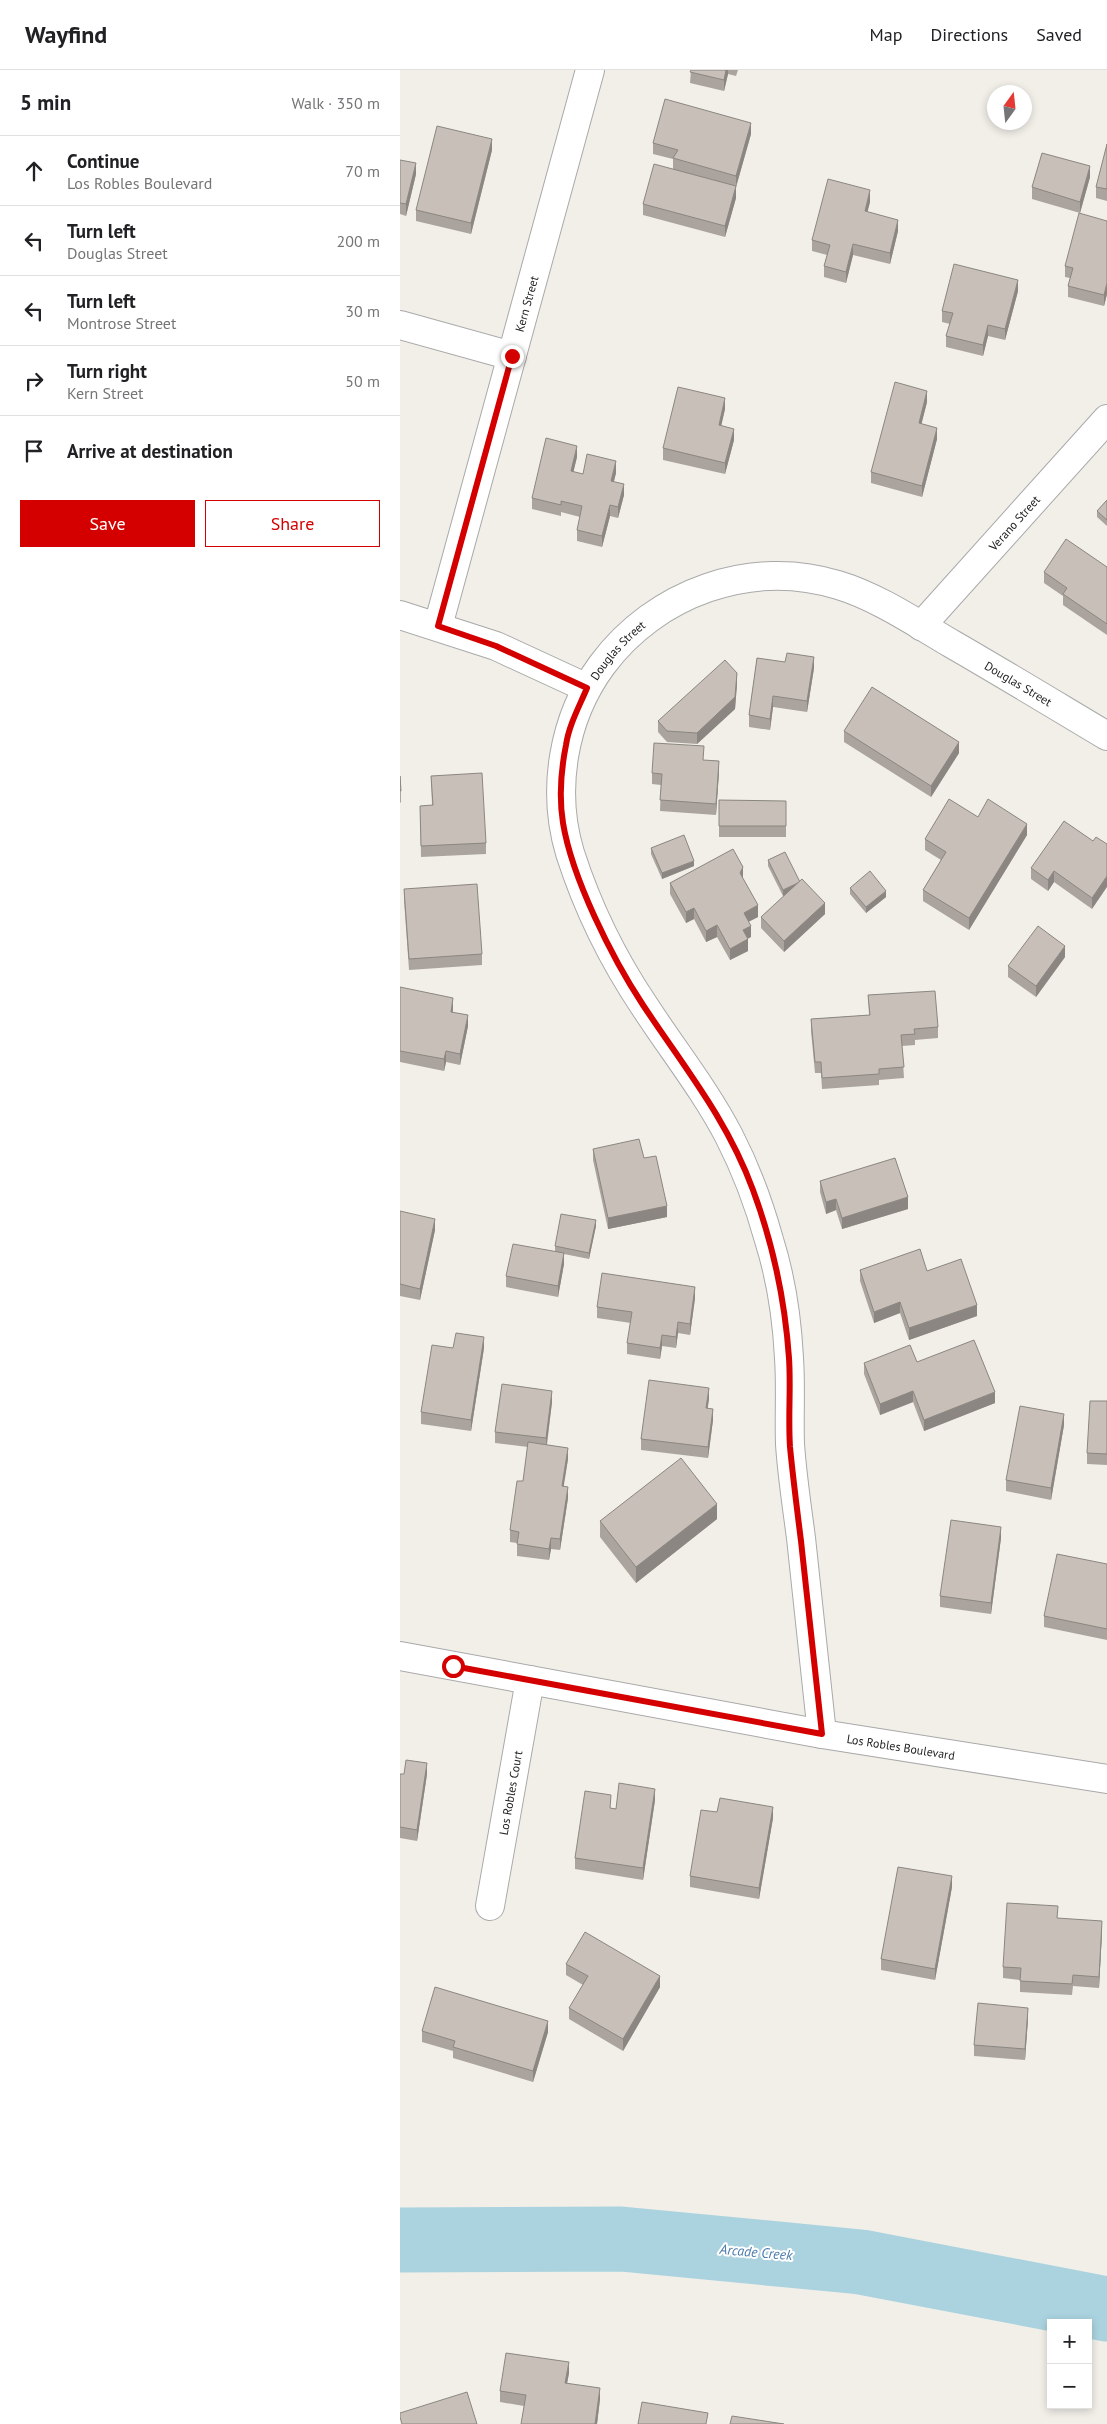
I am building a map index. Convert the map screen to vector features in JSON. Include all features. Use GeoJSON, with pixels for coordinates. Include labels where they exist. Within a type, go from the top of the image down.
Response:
{"type":"FeatureCollection","features":[{"type":"Feature","properties":{"kind":"street","name":"Kern Street"},"geometry":{"type":"LineString","coordinates":[[438,626],[590,70]]}},
{"type":"Feature","properties":{"kind":"street"},"geometry":{"type":"LineString","coordinates":[[400,325],[512,356]]}},
{"type":"Feature","properties":{"kind":"street","name":"Verano Street"},"geometry":{"type":"LineString","coordinates":[[921,626],[1107,419]]}},
{"type":"Feature","properties":{"kind":"street","name":"Douglas Street"},"geometry":{"type":"LineString","coordinates":[[822,1734],[790,1446],[789,1359],[783,1301],[771,1244],[753,1190],[730,1137],[701,1087],[642,1003],[607,941],[578,876],[563,823],[561,796],[566,744],[573,719],[587,688],[618,645],[658,611],[681,598],[730,581],[783,576],[834,584],[860,592],[1107,736]]}},
{"type":"Feature","properties":{"kind":"street"},"geometry":{"type":"LineString","coordinates":[[400,615],[496,646],[587,688]]}},
{"type":"Feature","properties":{"kind":"street","name":"Los Robles Boulevard"},"geometry":{"type":"LineString","coordinates":[[400,1656],[822,1734],[1107,1779]]}},
{"type":"Feature","properties":{"kind":"street","name":"Los Robles Court"},"geometry":{"type":"LineString","coordinates":[[490,1906],[530,1680]]}},
{"type":"Feature","properties":{"kind":"building"},"geometry":{"type":"Polygon","coordinates":[[[691,70],[726,70],[724,80],[690,72],[691,70]]]}},
{"type":"Feature","properties":{"kind":"building"},"geometry":{"type":"Polygon","coordinates":[[[665,99],[751,123],[736,176],[673,158],[678,150],[653,143],[665,99]]]}},
{"type":"Feature","properties":{"kind":"building"},"geometry":{"type":"Polygon","coordinates":[[[437,126],[492,139],[471,223],[416,210],[437,126]]]}},
{"type":"Feature","properties":{"kind":"building"},"geometry":{"type":"Polygon","coordinates":[[[1107,144],[1107,189],[1096,187],[1107,144]]]}},
{"type":"Feature","properties":{"kind":"building"},"geometry":{"type":"Polygon","coordinates":[[[1042,153],[1090,166],[1080,202],[1032,187],[1042,153]]]}},
{"type":"Feature","properties":{"kind":"building"},"geometry":{"type":"Polygon","coordinates":[[[400,160],[416,163],[406,204],[400,203],[400,160]]]}},
{"type":"Feature","properties":{"kind":"building"},"geometry":{"type":"Polygon","coordinates":[[[654,164],[736,186],[725,226],[643,204],[654,164]]]}},
{"type":"Feature","properties":{"kind":"building"},"geometry":{"type":"Polygon","coordinates":[[[828,179],[870,190],[865,211],[898,220],[890,253],[853,244],[846,272],[824,266],[830,245],[812,240],[828,179]]]}},
{"type":"Feature","properties":{"kind":"building"},"geometry":{"type":"Polygon","coordinates":[[[1079,213],[1107,221],[1107,283],[1104,295],[1068,286],[1073,268],[1065,266],[1079,213]]]}},
{"type":"Feature","properties":{"kind":"building"},"geometry":{"type":"Polygon","coordinates":[[[954,264],[1018,280],[1005,329],[988,325],[983,345],[946,336],[953,313],[942,311],[954,264]]]}},
{"type":"Feature","properties":{"kind":"building"},"geometry":{"type":"Polygon","coordinates":[[[895,382],[927,391],[919,423],[937,428],[922,486],[871,472],[895,382]]]}},
{"type":"Feature","properties":{"kind":"building"},"geometry":{"type":"Polygon","coordinates":[[[678,387],[725,398],[719,425],[734,429],[725,463],[663,448],[678,387]]]}},
{"type":"Feature","properties":{"kind":"building"},"geometry":{"type":"Polygon","coordinates":[[[546,438],[577,446],[571,471],[583,474],[587,454],[616,461],[611,481],[624,484],[618,507],[610,505],[602,536],[577,530],[582,506],[561,501],[561,505],[532,498],[546,438]]]}},
{"type":"Feature","properties":{"kind":"building"},"geometry":{"type":"Polygon","coordinates":[[[1107,500],[1107,520],[1097,511],[1107,500]]]}},
{"type":"Feature","properties":{"kind":"building"},"geometry":{"type":"Polygon","coordinates":[[[1066,539],[1107,567],[1107,624],[1063,594],[1067,588],[1044,572],[1066,539]]]}},
{"type":"Feature","properties":{"kind":"building"},"geometry":{"type":"Polygon","coordinates":[[[787,653],[814,657],[807,701],[773,696],[770,719],[749,715],[757,658],[785,662],[787,653]]]}},
{"type":"Feature","properties":{"kind":"building"},"geometry":{"type":"Polygon","coordinates":[[[725,660],[737,673],[735,697],[697,733],[667,731],[658,721],[725,660]]]}},
{"type":"Feature","properties":{"kind":"building"},"geometry":{"type":"Polygon","coordinates":[[[872,687],[959,742],[931,786],[844,731],[872,687]]]}},
{"type":"Feature","properties":{"kind":"building"},"geometry":{"type":"Polygon","coordinates":[[[654,743],[704,746],[703,760],[719,761],[716,804],[660,800],[662,774],[652,773],[654,743]]]}},
{"type":"Feature","properties":{"kind":"building"},"geometry":{"type":"Polygon","coordinates":[[[482,773],[486,843],[421,846],[420,806],[433,805],[431,776],[482,773]]]}},
{"type":"Feature","properties":{"kind":"building"},"geometry":{"type":"Polygon","coordinates":[[[949,799],[978,817],[988,799],[1027,824],[969,918],[923,890],[946,852],[925,839],[949,799]]]}},
{"type":"Feature","properties":{"kind":"building"},"geometry":{"type":"Polygon","coordinates":[[[719,800],[786,801],[786,826],[719,826],[719,800]]]}},
{"type":"Feature","properties":{"kind":"building"},"geometry":{"type":"Polygon","coordinates":[[[1064,821],[1093,841],[1096,837],[1107,844],[1107,876],[1092,898],[1054,871],[1048,880],[1031,868],[1064,821]]]}},
{"type":"Feature","properties":{"kind":"building"},"geometry":{"type":"Polygon","coordinates":[[[684,835],[694,861],[662,873],[651,848],[684,835]]]}},
{"type":"Feature","properties":{"kind":"building"},"geometry":{"type":"Polygon","coordinates":[[[733,849],[743,867],[740,873],[758,905],[744,913],[751,926],[743,930],[748,939],[730,949],[717,925],[706,931],[694,908],[686,912],[670,883],[733,849]]]}},
{"type":"Feature","properties":{"kind":"building"},"geometry":{"type":"Polygon","coordinates":[[[785,852],[800,882],[783,890],[768,860],[785,852]]]}},
{"type":"Feature","properties":{"kind":"building"},"geometry":{"type":"Polygon","coordinates":[[[870,871],[886,891],[866,907],[850,888],[870,871]]]}},
{"type":"Feature","properties":{"kind":"building"},"geometry":{"type":"Polygon","coordinates":[[[802,879],[825,903],[784,941],[761,917],[802,879]]]}},
{"type":"Feature","properties":{"kind":"building"},"geometry":{"type":"Polygon","coordinates":[[[477,884],[482,954],[409,959],[404,889],[477,884]]]}},
{"type":"Feature","properties":{"kind":"building"},"geometry":{"type":"Polygon","coordinates":[[[1038,926],[1065,946],[1036,986],[1008,966],[1038,926]]]}},
{"type":"Feature","properties":{"kind":"building"},"geometry":{"type":"Polygon","coordinates":[[[400,987],[453,998],[451,1012],[468,1015],[460,1054],[446,1051],[444,1059],[400,1051],[400,987]]]}},
{"type":"Feature","properties":{"kind":"building"},"geometry":{"type":"Polygon","coordinates":[[[935,991],[938,1027],[914,1029],[915,1034],[901,1035],[904,1067],[879,1069],[879,1074],[822,1078],[821,1062],[815,1062],[811,1019],[870,1015],[868,995],[935,991]]]}},
{"type":"Feature","properties":{"kind":"building"},"geometry":{"type":"Polygon","coordinates":[[[639,1139],[644,1158],[656,1156],[667,1206],[608,1218],[593,1149],[639,1139]]]}},
{"type":"Feature","properties":{"kind":"building"},"geometry":{"type":"Polygon","coordinates":[[[895,1158],[908,1197],[842,1218],[836,1199],[826,1202],[820,1181],[895,1158]]]}},
{"type":"Feature","properties":{"kind":"building"},"geometry":{"type":"Polygon","coordinates":[[[400,1211],[435,1219],[420,1289],[400,1284],[400,1211]]]}},
{"type":"Feature","properties":{"kind":"building"},"geometry":{"type":"Polygon","coordinates":[[[561,1214],[596,1220],[589,1253],[555,1246],[561,1214]]]}},
{"type":"Feature","properties":{"kind":"building"},"geometry":{"type":"Polygon","coordinates":[[[513,1244],[564,1253],[558,1286],[506,1276],[513,1244]]]}},
{"type":"Feature","properties":{"kind":"building"},"geometry":{"type":"Polygon","coordinates":[[[920,1249],[927,1271],[961,1259],[977,1305],[909,1328],[900,1302],[874,1312],[860,1270],[920,1249]]]}},
{"type":"Feature","properties":{"kind":"building"},"geometry":{"type":"Polygon","coordinates":[[[602,1273],[695,1287],[690,1324],[678,1322],[676,1337],[662,1335],[660,1348],[627,1343],[632,1312],[597,1307],[602,1273]]]}},
{"type":"Feature","properties":{"kind":"building"},"geometry":{"type":"Polygon","coordinates":[[[456,1333],[484,1337],[471,1420],[421,1412],[432,1345],[453,1348],[456,1333]]]}},
{"type":"Feature","properties":{"kind":"building"},"geometry":{"type":"Polygon","coordinates":[[[974,1340],[995,1392],[924,1420],[913,1391],[880,1404],[864,1363],[910,1345],[917,1362],[974,1340]]]}},
{"type":"Feature","properties":{"kind":"building"},"geometry":{"type":"Polygon","coordinates":[[[649,1380],[709,1388],[706,1408],[713,1409],[708,1447],[641,1439],[649,1380]]]}},
{"type":"Feature","properties":{"kind":"building"},"geometry":{"type":"Polygon","coordinates":[[[502,1384],[552,1391],[546,1438],[495,1432],[502,1384]]]}},
{"type":"Feature","properties":{"kind":"building"},"geometry":{"type":"Polygon","coordinates":[[[1090,1401],[1107,1401],[1107,1454],[1087,1453],[1090,1401]]]}},
{"type":"Feature","properties":{"kind":"building"},"geometry":{"type":"Polygon","coordinates":[[[1020,1406],[1064,1414],[1051,1488],[1006,1480],[1020,1406]]]}},
{"type":"Feature","properties":{"kind":"building"},"geometry":{"type":"Polygon","coordinates":[[[528,1442],[568,1448],[562,1486],[568,1487],[560,1539],[551,1538],[549,1549],[517,1544],[519,1532],[510,1530],[517,1481],[523,1481],[528,1442]]]}},
{"type":"Feature","properties":{"kind":"building"},"geometry":{"type":"Polygon","coordinates":[[[681,1458],[717,1504],[636,1567],[600,1521],[681,1458]]]}},
{"type":"Feature","properties":{"kind":"building"},"geometry":{"type":"Polygon","coordinates":[[[951,1520],[1001,1527],[991,1603],[940,1596],[951,1520]]]}},
{"type":"Feature","properties":{"kind":"building"},"geometry":{"type":"Polygon","coordinates":[[[1057,1554],[1107,1564],[1107,1629],[1044,1616],[1057,1554]]]}},
{"type":"Feature","properties":{"kind":"building"},"geometry":{"type":"Polygon","coordinates":[[[406,1760],[427,1763],[417,1830],[400,1827],[400,1774],[404,1774],[406,1760]]]}},
{"type":"Feature","properties":{"kind":"building"},"geometry":{"type":"Polygon","coordinates":[[[619,1783],[655,1789],[643,1868],[575,1858],[585,1791],[611,1795],[610,1808],[616,1809],[619,1783]]]}},
{"type":"Feature","properties":{"kind":"building"},"geometry":{"type":"Polygon","coordinates":[[[720,1798],[773,1807],[759,1888],[690,1876],[701,1810],[717,1812],[720,1798]]]}},
{"type":"Feature","properties":{"kind":"building"},"geometry":{"type":"Polygon","coordinates":[[[898,1867],[952,1876],[935,1969],[881,1959],[898,1867]]]}},
{"type":"Feature","properties":{"kind":"building"},"geometry":{"type":"Polygon","coordinates":[[[1007,1903],[1058,1906],[1057,1918],[1102,1921],[1099,1977],[1073,1975],[1072,1984],[1020,1981],[1021,1968],[1003,1967],[1007,1903]]]}},
{"type":"Feature","properties":{"kind":"building"},"geometry":{"type":"Polygon","coordinates":[[[585,1932],[660,1976],[623,2039],[569,2008],[588,1976],[566,1964],[585,1932]]]}},
{"type":"Feature","properties":{"kind":"building"},"geometry":{"type":"Polygon","coordinates":[[[435,1987],[548,2021],[533,2071],[453,2047],[455,2041],[422,2031],[435,1987]]]}},
{"type":"Feature","properties":{"kind":"building"},"geometry":{"type":"Polygon","coordinates":[[[978,2003],[1028,2008],[1025,2049],[974,2045],[978,2003]]]}},
{"type":"Feature","properties":{"kind":"building"},"geometry":{"type":"Polygon","coordinates":[[[506,2353],[569,2362],[565,2383],[600,2388],[595,2424],[521,2424],[526,2395],[500,2391],[506,2353]]]}},
{"type":"Feature","properties":{"kind":"building"},"geometry":{"type":"Polygon","coordinates":[[[467,2392],[477,2424],[402,2424],[400,2413],[467,2392]]]}},
{"type":"Feature","properties":{"kind":"building"},"geometry":{"type":"Polygon","coordinates":[[[642,2402],[708,2413],[706,2424],[638,2424],[642,2402]]]}},
{"type":"Feature","properties":{"kind":"building"},"geometry":{"type":"Polygon","coordinates":[[[732,2416],[784,2424],[730,2424],[732,2416]]]}},
{"type":"Feature","properties":{"kind":"waterway","name":"Arcade Creek"},"geometry":{"type":"LineString","coordinates":[[400,2240],[621,2239],[861,2262],[1107,2309]]}},
{"type":"Feature","properties":{"kind":"route"},"geometry":{"type":"LineString","coordinates":[[453,1666],[822,1734],[790,1446],[789,1359],[783,1301],[771,1244],[753,1190],[730,1137],[701,1087],[642,1003],[607,941],[578,876],[569,849],[563,823],[561,796],[566,744],[573,719],[587,688],[496,646],[438,626],[512,356]]}}]}
